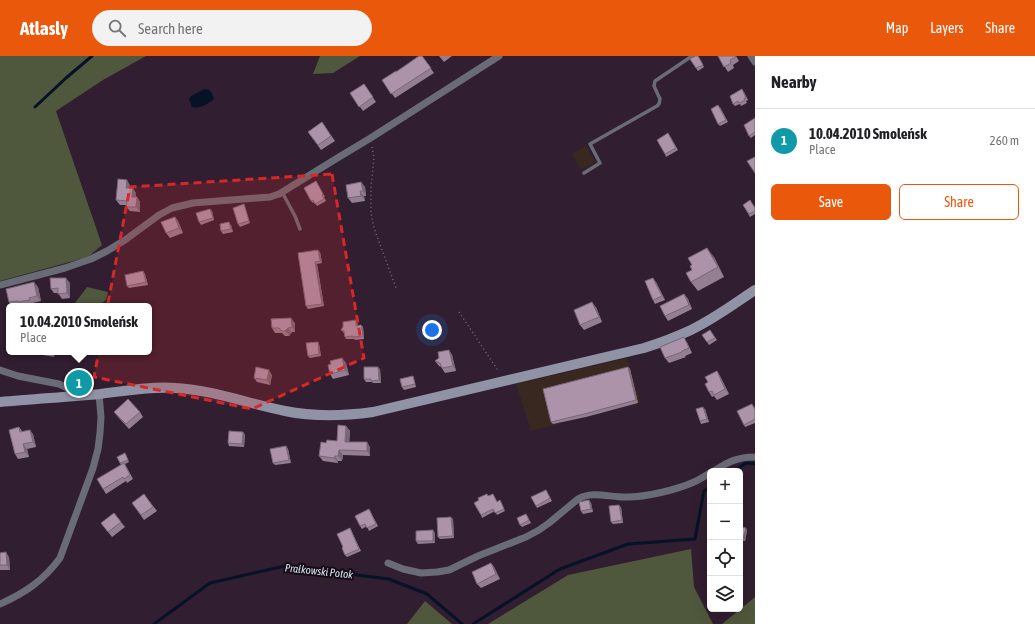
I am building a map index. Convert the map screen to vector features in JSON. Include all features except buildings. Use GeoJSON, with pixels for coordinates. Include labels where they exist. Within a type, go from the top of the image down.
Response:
{"type":"FeatureCollection","features":[{"type":"Feature","properties":{"kind":"street"},"geometry":{"type":"LineString","coordinates":[[0,285],[65,268],[90,259],[126,240],[159,215],[172,208],[193,203],[270,197],[282,192],[369,139],[499,56]]}},
{"type":"Feature","properties":{"kind":"street"},"geometry":{"type":"LineString","coordinates":[[751,56],[755,62]]}},
{"type":"Feature","properties":{"kind":"street"},"geometry":{"type":"LineString","coordinates":[[0,402],[174,387],[220,395],[303,414],[340,415],[363,413],[389,409],[644,348],[692,330],[719,315],[755,290]]}},
{"type":"Feature","properties":{"kind":"street"},"geometry":{"type":"LineString","coordinates":[[0,370],[18,376],[66,386],[74,395]]}},
{"type":"Feature","properties":{"kind":"street"},"geometry":{"type":"LineString","coordinates":[[0,604],[34,585],[52,569],[60,558],[93,468],[98,449],[101,417],[99,394]]}},
{"type":"Feature","properties":{"kind":"street"},"geometry":{"type":"LineString","coordinates":[[719,468],[730,461],[745,457],[755,457]]}},
{"type":"Feature","properties":{"kind":"street"},"geometry":{"type":"LineString","coordinates":[[388,563],[403,569],[421,573],[449,570],[539,530],[583,496],[593,495],[626,498],[639,496],[675,489],[694,482],[707,475]]}},
{"type":"Feature","properties":{"kind":"lane"},"geometry":{"type":"LineString","coordinates":[[584,173],[600,163],[590,144],[657,106],[660,99],[654,86],[656,81],[692,56]]}},
{"type":"Feature","properties":{"kind":"lane"},"geometry":{"type":"LineString","coordinates":[[282,192],[300,229]]}},
{"type":"Feature","properties":{"kind":"path"},"geometry":{"type":"LineString","coordinates":[[369,139],[372,145],[374,158],[371,213],[374,228],[396,288]]}},
{"type":"Feature","properties":{"kind":"path"},"geometry":{"type":"LineString","coordinates":[[459,312],[505,381]]}},
{"type":"Feature","properties":{"kind":"highlighted area"},"geometry":{"type":"Polygon","coordinates":[[[332,174],[364,358],[252,409],[94,377],[130,187],[332,174]]]}},
{"type":"Feature","properties":{"kind":"shaded area"},"geometry":{"type":"Polygon","coordinates":[[[586,146],[595,162],[581,170],[572,154],[586,146]]]}},
{"type":"Feature","properties":{"kind":"shaded area"},"geometry":{"type":"Polygon","coordinates":[[[627,358],[641,402],[531,431],[516,384],[627,358]]]}},
{"type":"Feature","properties":{"kind":"green space"},"geometry":{"type":"Polygon","coordinates":[[[0,56],[146,56],[103,80],[56,111],[102,245],[88,257],[0,281],[0,56]]]}},
{"type":"Feature","properties":{"kind":"green space"},"geometry":{"type":"Polygon","coordinates":[[[320,56],[360,56],[333,73],[313,74],[320,56]]]}},
{"type":"Feature","properties":{"kind":"green space"},"geometry":{"type":"Polygon","coordinates":[[[87,287],[108,292],[106,300],[102,303],[75,303],[87,287]]]}},
{"type":"Feature","properties":{"kind":"green space"},"geometry":{"type":"Polygon","coordinates":[[[691,549],[694,587],[713,624],[488,624],[568,575],[691,549]]]}},
{"type":"Feature","properties":{"kind":"green space"},"geometry":{"type":"Polygon","coordinates":[[[755,597],[755,624],[722,624],[737,612],[743,612],[743,607],[755,597]]]}},
{"type":"Feature","properties":{"kind":"green space"},"geometry":{"type":"Polygon","coordinates":[[[425,601],[452,624],[407,624],[425,601]]]}},
{"type":"Feature","properties":{"kind":"water"},"geometry":{"type":"Polygon","coordinates":[[[205,89],[212,93],[214,99],[201,107],[192,107],[189,99],[191,96],[205,89]]]}},
{"type":"Feature","properties":{"kind":"waterway"},"geometry":{"type":"LineString","coordinates":[[35,107],[92,56]]}},
{"type":"Feature","properties":{"kind":"waterway","name":"Prałkowski Potok"},"geometry":{"type":"LineString","coordinates":[[738,468],[746,463],[755,464]]}},
{"type":"Feature","properties":{"kind":"waterway","name":"Prałkowski Potok"},"geometry":{"type":"LineString","coordinates":[[473,624],[560,569],[628,544],[695,539],[704,491],[707,489]]}},
{"type":"Feature","properties":{"kind":"waterway","name":"Prałkowski Potok"},"geometry":{"type":"LineString","coordinates":[[154,624],[210,583],[285,566],[389,579],[427,594],[462,624]]}},
{"type":"Feature","properties":{"kind":"place","name":"10.04.2010 Smoleńsk"},"geometry":{"type":"Point","coordinates":[79,383]}}]}
